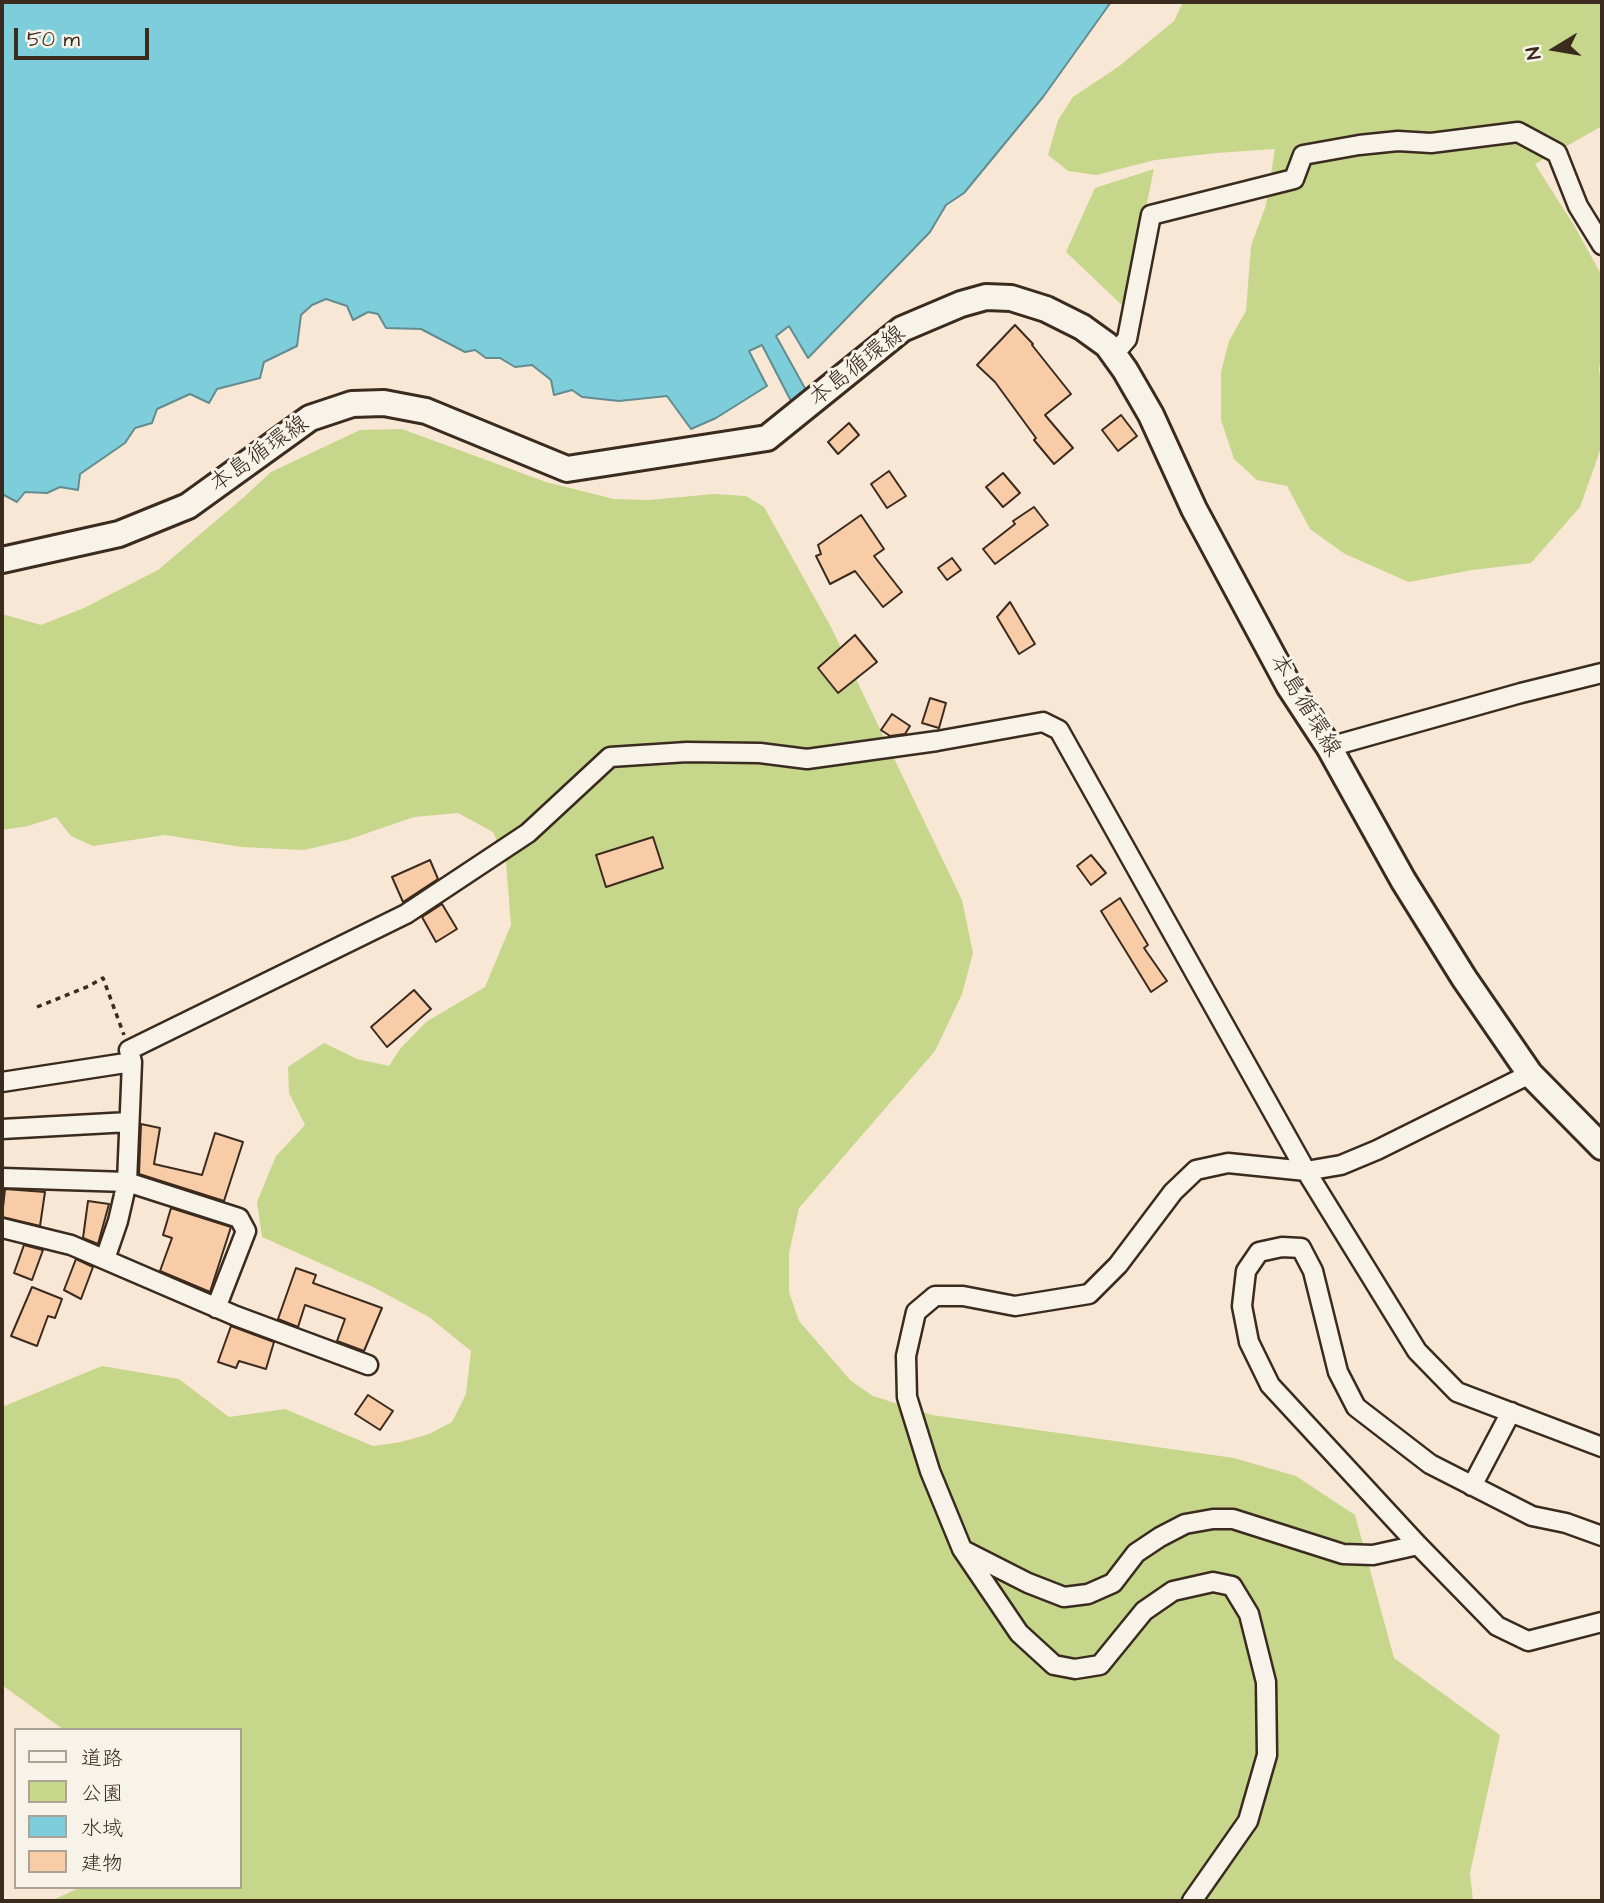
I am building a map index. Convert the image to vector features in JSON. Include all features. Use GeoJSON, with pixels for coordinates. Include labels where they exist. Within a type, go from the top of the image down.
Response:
{"type":"FeatureCollection","features":[{"type":"Feature","properties":{"kind":"main road","name":"本島循環線"},"geometry":{"type":"LineString","coordinates":[[2,560],[119,534],[188,506],[310,418],[352,404],[384,404],[426,411],[567,469],[767,438],[902,329],[961,304],[986,297],[1011,298],[1046,309],[1082,327],[1107,345],[1125,370],[1151,415],[1194,509],[1289,686],[1329,747],[1410,891],[1464,978],[1530,1074],[1602,1147]]}},
{"type":"Feature","properties":{"kind":"street"},"geometry":{"type":"LineString","coordinates":[[1114,354],[1127,339],[1151,215],[1294,179],[1303,155],[1359,145],[1398,141],[1431,143],[1518,132],[1557,153],[1578,205],[1602,245]]}},
{"type":"Feature","properties":{"kind":"street"},"geometry":{"type":"LineString","coordinates":[[1329,747],[1602,673]]}},
{"type":"Feature","properties":{"kind":"street"},"geometry":{"type":"LineString","coordinates":[[2,1082],[130,1056],[406,914],[528,833],[610,757],[687,752],[760,753],[807,759],[937,741],[1042,722],[1059,730],[1306,1171],[1417,1351],[1457,1392],[1602,1447]]}},
{"type":"Feature","properties":{"kind":"street"},"geometry":{"type":"LineString","coordinates":[[105,1259],[127,1182],[130,1056]]}},
{"type":"Feature","properties":{"kind":"street"},"geometry":{"type":"LineString","coordinates":[[1192,1901],[1248,1821],[1267,1755],[1266,1682],[1249,1614],[1232,1586],[1213,1582],[1173,1591],[1144,1611],[1100,1665],[1075,1670],[1054,1665],[1019,1633],[962,1549],[930,1471],[907,1397],[906,1356],[916,1312],[935,1296],[963,1296],[1015,1306],[1089,1294],[1118,1265],[1173,1192],[1196,1170],[1228,1163],[1306,1171],[1341,1165],[1377,1150],[1530,1074]]}},
{"type":"Feature","properties":{"kind":"street"},"geometry":{"type":"LineString","coordinates":[[2,1129],[129,1122]]}},
{"type":"Feature","properties":{"kind":"street"},"geometry":{"type":"LineString","coordinates":[[2,1178],[127,1182],[239,1218],[246,1231],[216,1308]]}},
{"type":"Feature","properties":{"kind":"street"},"geometry":{"type":"LineString","coordinates":[[2,1228],[71,1245],[216,1308],[368,1365]]}},
{"type":"Feature","properties":{"kind":"street"},"geometry":{"type":"LineString","coordinates":[[1602,1536],[1532,1516],[1430,1464],[1356,1407],[1338,1372],[1313,1271],[1301,1248],[1282,1247],[1259,1252],[1246,1271],[1242,1306],[1249,1342],[1270,1385],[1418,1545],[1497,1626],[1528,1641],[1602,1622]]}},
{"type":"Feature","properties":{"kind":"street"},"geometry":{"type":"LineString","coordinates":[[1472,1486],[1511,1412]]}},
{"type":"Feature","properties":{"kind":"street"},"geometry":{"type":"LineString","coordinates":[[962,1549],[1028,1583],[1064,1597],[1088,1594],[1113,1583],[1136,1553],[1160,1537],[1185,1524],[1213,1519],[1233,1519],[1343,1554],[1373,1555],[1418,1545]]}},
{"type":"Feature","properties":{"kind":"path"},"geometry":{"type":"LineString","coordinates":[[37,1007],[103,978],[130,1056]]}},
{"type":"Feature","properties":{"kind":"green space"},"geometry":{"type":"Polygon","coordinates":[[[1183,2],[1602,2],[1602,126],[1535,164],[1602,276],[1602,352],[1599,369],[1602,445],[1580,507],[1531,563],[1472,570],[1409,582],[1345,554],[1310,529],[1287,486],[1257,480],[1234,459],[1221,420],[1221,372],[1229,341],[1246,311],[1251,246],[1266,205],[1275,149],[1155,160],[1096,175],[1068,171],[1048,155],[1058,120],[1073,97],[1118,67],[1174,21],[1183,2]]]}},
{"type":"Feature","properties":{"kind":"green space"},"geometry":{"type":"Polygon","coordinates":[[[1154,169],[1125,308],[1066,252],[1095,188],[1154,169]]]}},
{"type":"Feature","properties":{"kind":"green space"},"geometry":{"type":"Polygon","coordinates":[[[402,429],[546,482],[614,499],[649,500],[714,494],[746,496],[764,507],[831,627],[962,900],[973,953],[962,994],[935,1051],[799,1208],[789,1253],[789,1292],[799,1321],[851,1381],[873,1396],[932,1415],[1234,1458],[1296,1476],[1355,1515],[1394,1658],[1500,1735],[1470,1873],[1473,1901],[51,1901],[77,1889],[242,1889],[242,1728],[61,1728],[2,1685],[2,1407],[102,1366],[179,1379],[229,1417],[285,1409],[373,1446],[429,1434],[452,1422],[466,1394],[471,1351],[429,1317],[373,1287],[262,1237],[257,1202],[276,1156],[305,1125],[289,1093],[288,1067],[324,1043],[357,1059],[389,1066],[400,1049],[426,1022],[485,987],[511,925],[506,862],[493,832],[458,813],[414,817],[347,840],[304,850],[242,847],[165,835],[93,846],[71,836],[56,817],[28,826],[2,830],[2,614],[41,625],[84,608],[158,570],[271,472],[360,430],[402,429]]]}},
{"type":"Feature","properties":{"kind":"water"},"geometry":{"type":"Polygon","coordinates":[[[2,2],[1111,2],[1043,97],[964,193],[946,205],[930,232],[808,358],[789,326],[776,336],[807,392],[791,401],[762,345],[749,351],[767,386],[716,418],[691,429],[667,396],[619,401],[582,397],[572,390],[554,395],[551,380],[532,365],[515,367],[500,358],[486,358],[475,350],[465,352],[421,329],[386,328],[378,314],[368,312],[353,320],[347,306],[326,299],[312,305],[301,315],[297,346],[264,362],[260,378],[217,389],[209,403],[190,394],[157,409],[152,423],[135,428],[125,443],[80,474],[78,490],[60,487],[47,493],[25,492],[17,502],[2,494],[2,2]]]}},
{"type":"Feature","properties":{"kind":"building"},"geometry":{"type":"Polygon","coordinates":[[[1015,325],[1071,394],[1045,415],[1073,448],[1054,464],[1034,440],[1036,438],[995,382],[977,365],[1015,325]]]}},
{"type":"Feature","properties":{"kind":"building"},"geometry":{"type":"Polygon","coordinates":[[[1121,415],[1137,436],[1118,451],[1102,430],[1121,415]]]}},
{"type":"Feature","properties":{"kind":"building"},"geometry":{"type":"Polygon","coordinates":[[[849,423],[859,435],[838,454],[828,442],[849,423]]]}},
{"type":"Feature","properties":{"kind":"building"},"geometry":{"type":"Polygon","coordinates":[[[889,471],[906,496],[887,508],[871,484],[889,471]]]}},
{"type":"Feature","properties":{"kind":"building"},"geometry":{"type":"Polygon","coordinates":[[[1003,473],[1020,493],[1003,507],[986,487],[1003,473]]]}},
{"type":"Feature","properties":{"kind":"building"},"geometry":{"type":"Polygon","coordinates":[[[1034,507],[1048,525],[995,564],[983,549],[1015,524],[1013,521],[1034,507]]]}},
{"type":"Feature","properties":{"kind":"building"},"geometry":{"type":"Polygon","coordinates":[[[861,515],[884,549],[874,556],[902,592],[883,607],[855,571],[830,584],[816,556],[821,554],[818,545],[861,515]]]}},
{"type":"Feature","properties":{"kind":"building"},"geometry":{"type":"Polygon","coordinates":[[[952,558],[961,570],[947,580],[938,568],[952,558]]]}},
{"type":"Feature","properties":{"kind":"building"},"geometry":{"type":"Polygon","coordinates":[[[1010,602],[1035,644],[1019,654],[997,617],[1010,602]]]}},
{"type":"Feature","properties":{"kind":"building"},"geometry":{"type":"Polygon","coordinates":[[[855,635],[877,662],[838,693],[818,668],[855,635]]]}},
{"type":"Feature","properties":{"kind":"building"},"geometry":{"type":"Polygon","coordinates":[[[930,698],[946,703],[939,728],[922,723],[930,698]]]}},
{"type":"Feature","properties":{"kind":"building"},"geometry":{"type":"Polygon","coordinates":[[[892,714],[910,726],[905,734],[890,736],[881,730],[892,714]]]}},
{"type":"Feature","properties":{"kind":"building"},"geometry":{"type":"Polygon","coordinates":[[[653,837],[663,868],[606,887],[596,855],[653,837]]]}},
{"type":"Feature","properties":{"kind":"building"},"geometry":{"type":"Polygon","coordinates":[[[1091,855],[1106,873],[1091,885],[1077,866],[1091,855]]]}},
{"type":"Feature","properties":{"kind":"building"},"geometry":{"type":"Polygon","coordinates":[[[430,860],[438,879],[403,902],[392,877],[430,860]]]}},
{"type":"Feature","properties":{"kind":"building"},"geometry":{"type":"Polygon","coordinates":[[[1120,898],[1148,945],[1144,948],[1167,981],[1151,992],[1101,911],[1120,898]]]}},
{"type":"Feature","properties":{"kind":"building"},"geometry":{"type":"Polygon","coordinates":[[[442,904],[457,929],[436,942],[422,917],[442,904]]]}},
{"type":"Feature","properties":{"kind":"building"},"geometry":{"type":"Polygon","coordinates":[[[414,990],[431,1009],[387,1047],[371,1027],[414,990]]]}},
{"type":"Feature","properties":{"kind":"building"},"geometry":{"type":"Polygon","coordinates":[[[141,1124],[160,1128],[154,1164],[202,1175],[215,1133],[243,1142],[224,1201],[139,1174],[141,1124]]]}},
{"type":"Feature","properties":{"kind":"building"},"geometry":{"type":"Polygon","coordinates":[[[5,1189],[45,1192],[40,1226],[2,1217],[5,1189]]]}},
{"type":"Feature","properties":{"kind":"building"},"geometry":{"type":"Polygon","coordinates":[[[88,1201],[109,1204],[98,1244],[83,1238],[88,1201]]]}},
{"type":"Feature","properties":{"kind":"building"},"geometry":{"type":"Polygon","coordinates":[[[171,1208],[231,1227],[210,1292],[160,1271],[172,1238],[163,1235],[171,1208]]]}},
{"type":"Feature","properties":{"kind":"building"},"geometry":{"type":"Polygon","coordinates":[[[24,1245],[43,1250],[32,1280],[14,1273],[24,1245]]]}},
{"type":"Feature","properties":{"kind":"building"},"geometry":{"type":"Polygon","coordinates":[[[76,1259],[93,1267],[81,1299],[64,1290],[76,1259]]]}},
{"type":"Feature","properties":{"kind":"building"},"geometry":{"type":"Polygon","coordinates":[[[296,1268],[316,1275],[313,1283],[382,1308],[364,1351],[337,1341],[345,1319],[305,1305],[298,1327],[278,1319],[296,1268]]]}},
{"type":"Feature","properties":{"kind":"building"},"geometry":{"type":"Polygon","coordinates":[[[32,1287],[62,1299],[55,1318],[48,1316],[37,1346],[11,1336],[32,1287]]]}},
{"type":"Feature","properties":{"kind":"building"},"geometry":{"type":"Polygon","coordinates":[[[231,1326],[274,1342],[266,1369],[239,1361],[236,1368],[218,1362],[231,1326]]]}},
{"type":"Feature","properties":{"kind":"building"},"geometry":{"type":"Polygon","coordinates":[[[368,1395],[393,1411],[380,1430],[355,1414],[368,1395]]]}}]}
